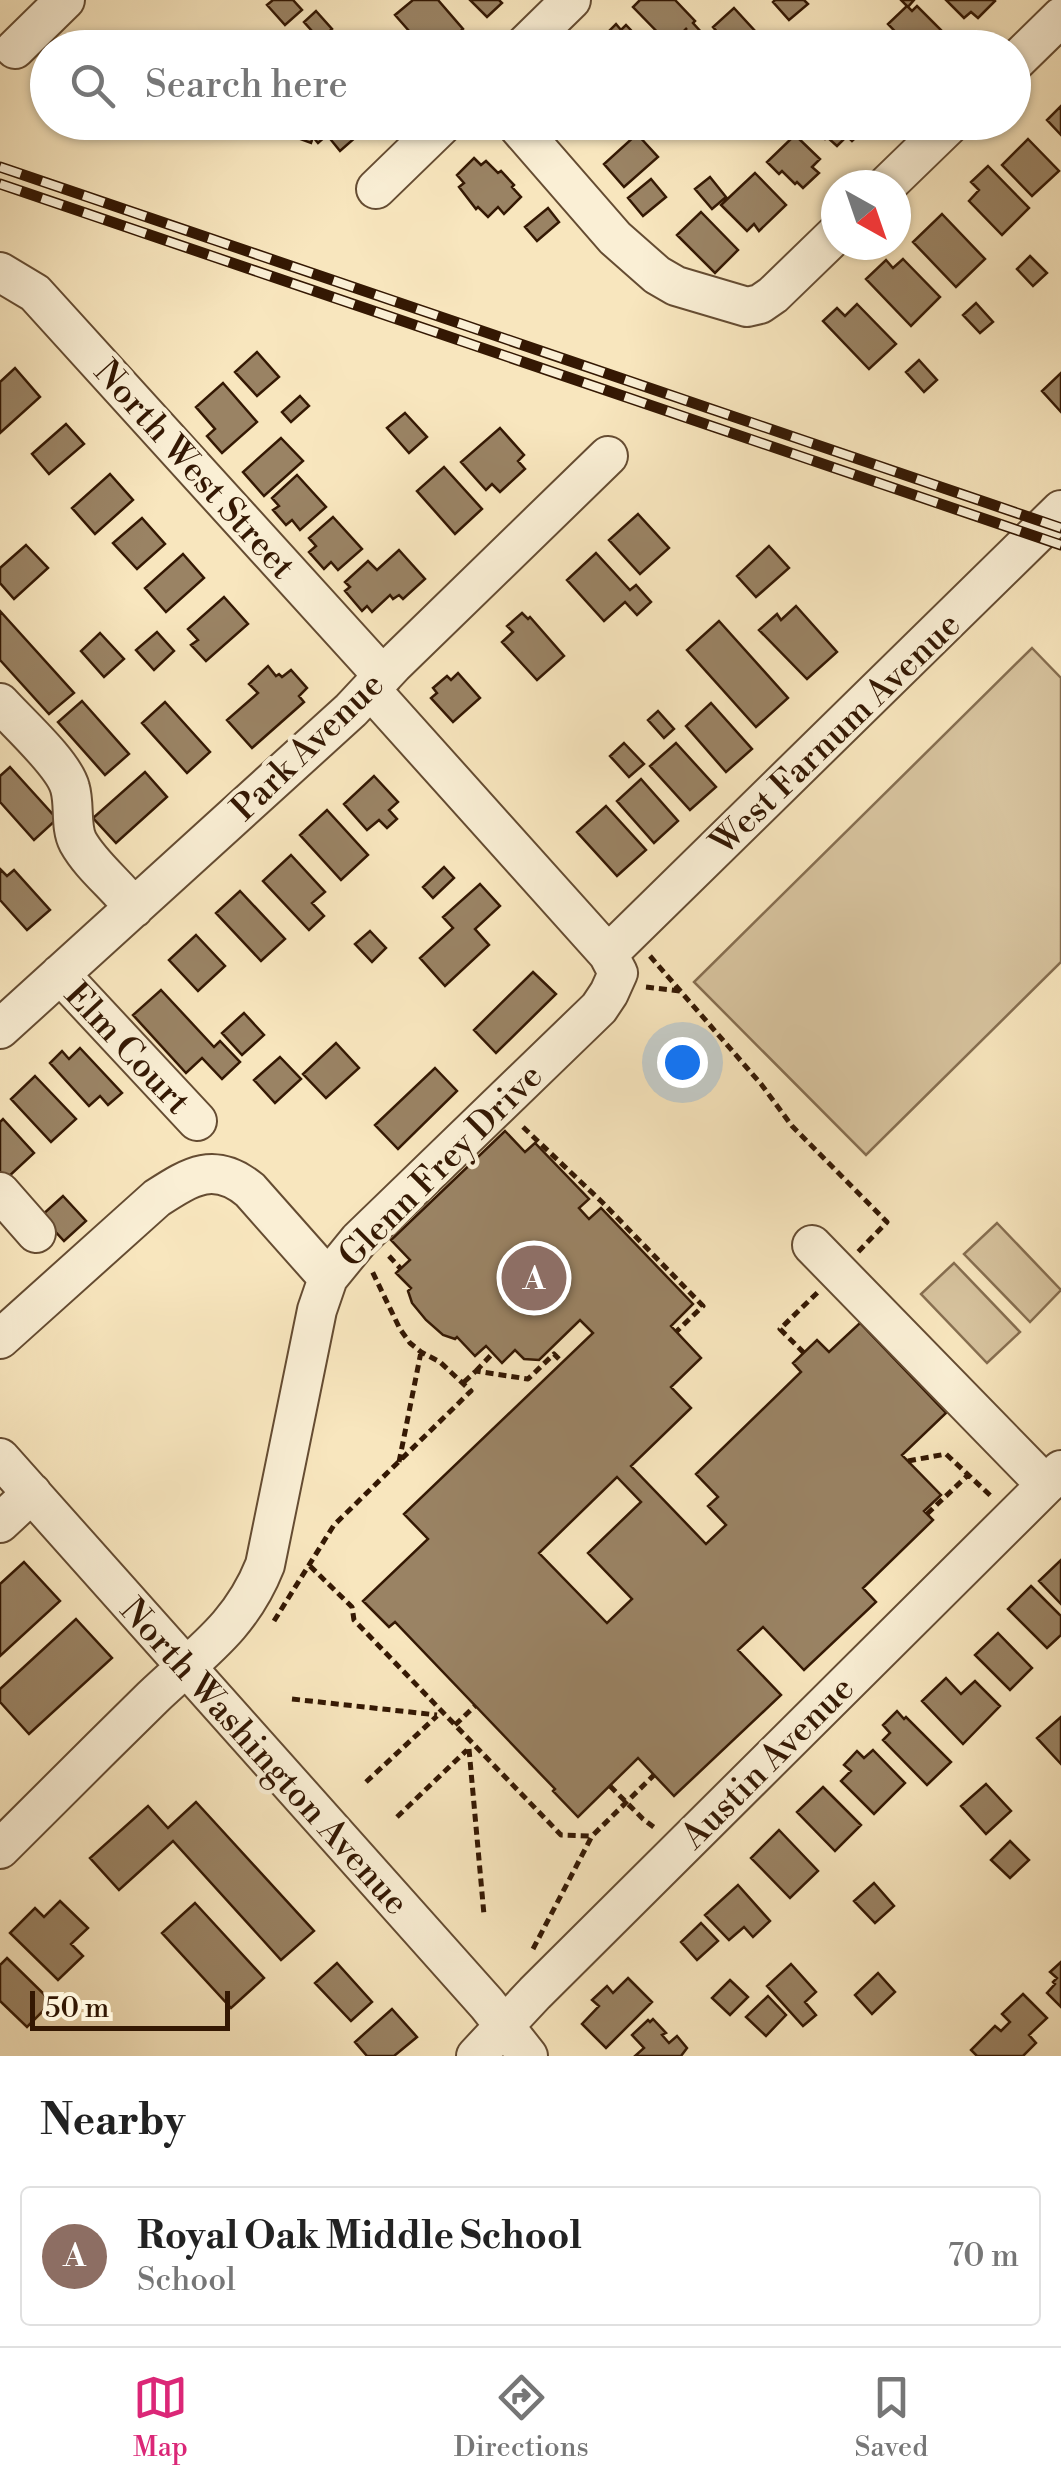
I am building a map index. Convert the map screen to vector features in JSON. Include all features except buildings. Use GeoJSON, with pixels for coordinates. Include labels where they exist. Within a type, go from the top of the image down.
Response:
{"type":"FeatureCollection","features":[{"type":"Feature","properties":{"kind":"street"},"geometry":{"type":"LineString","coordinates":[[34,30],[65,0]]}},
{"type":"Feature","properties":{"kind":"street"},"geometry":{"type":"LineString","coordinates":[[540,30],[571,0]]}},
{"type":"Feature","properties":{"kind":"street"},"geometry":{"type":"LineString","coordinates":[[1031,46],[1061,17]]}},
{"type":"Feature","properties":{"kind":"street"},"geometry":{"type":"LineString","coordinates":[[15,48],[30,34]]}},
{"type":"Feature","properties":{"kind":"street"},"geometry":{"type":"LineString","coordinates":[[376,189],[426,140]]}},
{"type":"Feature","properties":{"kind":"street"},"geometry":{"type":"LineString","coordinates":[[530,140],[615,238],[676,286],[748,307],[760,304],[821,249]]}},
{"type":"Feature","properties":{"kind":"street"},"geometry":{"type":"LineString","coordinates":[[902,170],[933,140]]}},
{"type":"Feature","properties":{"kind":"street","name":"North West Street"},"geometry":{"type":"LineString","coordinates":[[0,272],[35,293],[377,683],[627,952]]}},
{"type":"Feature","properties":{"kind":"street","name":"Park Avenue"},"geometry":{"type":"LineString","coordinates":[[0,1029],[377,683],[608,456]]}},
{"type":"Feature","properties":{"kind":"street","name":"West Farnum Avenue"},"geometry":{"type":"LineString","coordinates":[[627,952],[1061,510]]}},
{"type":"Feature","properties":{"kind":"street"},"geometry":{"type":"LineString","coordinates":[[0,704],[62,772],[70,786],[75,837],[91,861],[134,908]]}},
{"type":"Feature","properties":{"kind":"street","name":"Glenn Frey Drive"},"geometry":{"type":"LineString","coordinates":[[0,1850],[238,1616],[255,1591],[265,1566],[317,1310],[328,1278],[359,1240],[599,1008],[627,952]]}},
{"type":"Feature","properties":{"kind":"street","name":"Elm Court"},"geometry":{"type":"LineString","coordinates":[[60,974],[197,1121]]}},
{"type":"Feature","properties":{"kind":"street"},"geometry":{"type":"LineString","coordinates":[[0,1339],[157,1198],[200,1175],[218,1173],[235,1178],[250,1190],[328,1278]]}},
{"type":"Feature","properties":{"kind":"street"},"geometry":{"type":"LineString","coordinates":[[0,1192],[36,1234]]}},
{"type":"Feature","properties":{"kind":"street"},"geometry":{"type":"LineString","coordinates":[[812,1245],[1053,1477]]}},
{"type":"Feature","properties":{"kind":"street","name":"North Washington Avenue"},"geometry":{"type":"LineString","coordinates":[[0,1458],[528,2056]]}},
{"type":"Feature","properties":{"kind":"street","name":"Austin Avenue"},"geometry":{"type":"LineString","coordinates":[[476,2056],[1053,1477]]}},
{"type":"Feature","properties":{"kind":"street"},"geometry":{"type":"LineString","coordinates":[[0,1523],[32,1493]]}},
{"type":"Feature","properties":{"kind":"path"},"geometry":{"type":"LineString","coordinates":[[627,952],[683,992],[762,1084],[792,1126],[887,1222],[780,1329],[804,1353]]}},
{"type":"Feature","properties":{"kind":"path"},"geometry":{"type":"LineString","coordinates":[[633,985],[683,992]]}},
{"type":"Feature","properties":{"kind":"path"},"geometry":{"type":"LineString","coordinates":[[511,1123],[522,1126],[704,1306],[676,1332]]}},
{"type":"Feature","properties":{"kind":"path"},"geometry":{"type":"LineString","coordinates":[[269,1626],[334,1526],[471,1392],[440,1362],[410,1343],[373,1274],[371,1261]]}},
{"type":"Feature","properties":{"kind":"path"},"geometry":{"type":"LineString","coordinates":[[398,1462],[421,1352]]}},
{"type":"Feature","properties":{"kind":"path"},"geometry":{"type":"LineString","coordinates":[[463,1383],[493,1353]]}},
{"type":"Feature","properties":{"kind":"path"},"geometry":{"type":"LineString","coordinates":[[476,1371],[528,1379],[554,1354],[562,1362]]}},
{"type":"Feature","properties":{"kind":"path"},"geometry":{"type":"LineString","coordinates":[[908,1461],[946,1454],[995,1500]]}},
{"type":"Feature","properties":{"kind":"path"},"geometry":{"type":"LineString","coordinates":[[927,1514],[967,1476]]}},
{"type":"Feature","properties":{"kind":"path"},"geometry":{"type":"LineString","coordinates":[[310,1566],[352,1608],[354,1620],[439,1713],[561,1835],[592,1836]]}},
{"type":"Feature","properties":{"kind":"path"},"geometry":{"type":"LineString","coordinates":[[292,1699],[439,1713]]}},
{"type":"Feature","properties":{"kind":"path"},"geometry":{"type":"LineString","coordinates":[[455,1725],[476,1706]]}},
{"type":"Feature","properties":{"kind":"path"},"geometry":{"type":"LineString","coordinates":[[366,1782],[439,1713]]}},
{"type":"Feature","properties":{"kind":"path"},"geometry":{"type":"LineString","coordinates":[[397,1816],[471,1746]]}},
{"type":"Feature","properties":{"kind":"path"},"geometry":{"type":"LineString","coordinates":[[471,1746],[484,1915]]}},
{"type":"Feature","properties":{"kind":"path"},"geometry":{"type":"LineString","coordinates":[[533,1956],[532,1950],[592,1836],[654,1774]]}},
{"type":"Feature","properties":{"kind":"path"},"geometry":{"type":"LineString","coordinates":[[610,1786],[661,1831]]}},
{"type":"Feature","properties":{"kind":"shaded area"},"geometry":{"type":"Polygon","coordinates":[[[1032,648],[1061,678],[1061,962],[866,1155],[694,982],[1032,648]]]}},
{"type":"Feature","properties":{"kind":"shaded area"},"geometry":{"type":"Polygon","coordinates":[[[997,1223],[1061,1290],[1030,1322],[964,1254],[997,1223]]]}},
{"type":"Feature","properties":{"kind":"shaded area"},"geometry":{"type":"Polygon","coordinates":[[[954,1263],[1020,1332],[987,1363],[921,1294],[954,1263]]]}},
{"type":"Feature","properties":{"kind":"railway"},"geometry":{"type":"LineString","coordinates":[[0,167],[1061,528]]}},
{"type":"Feature","properties":{"kind":"railway"},"geometry":{"type":"LineString","coordinates":[[0,184],[1061,545]]}},
{"type":"Feature","properties":{"kind":"place","name":"Royal Oak Middle School"},"geometry":{"type":"Point","coordinates":[534,1278]}}]}
